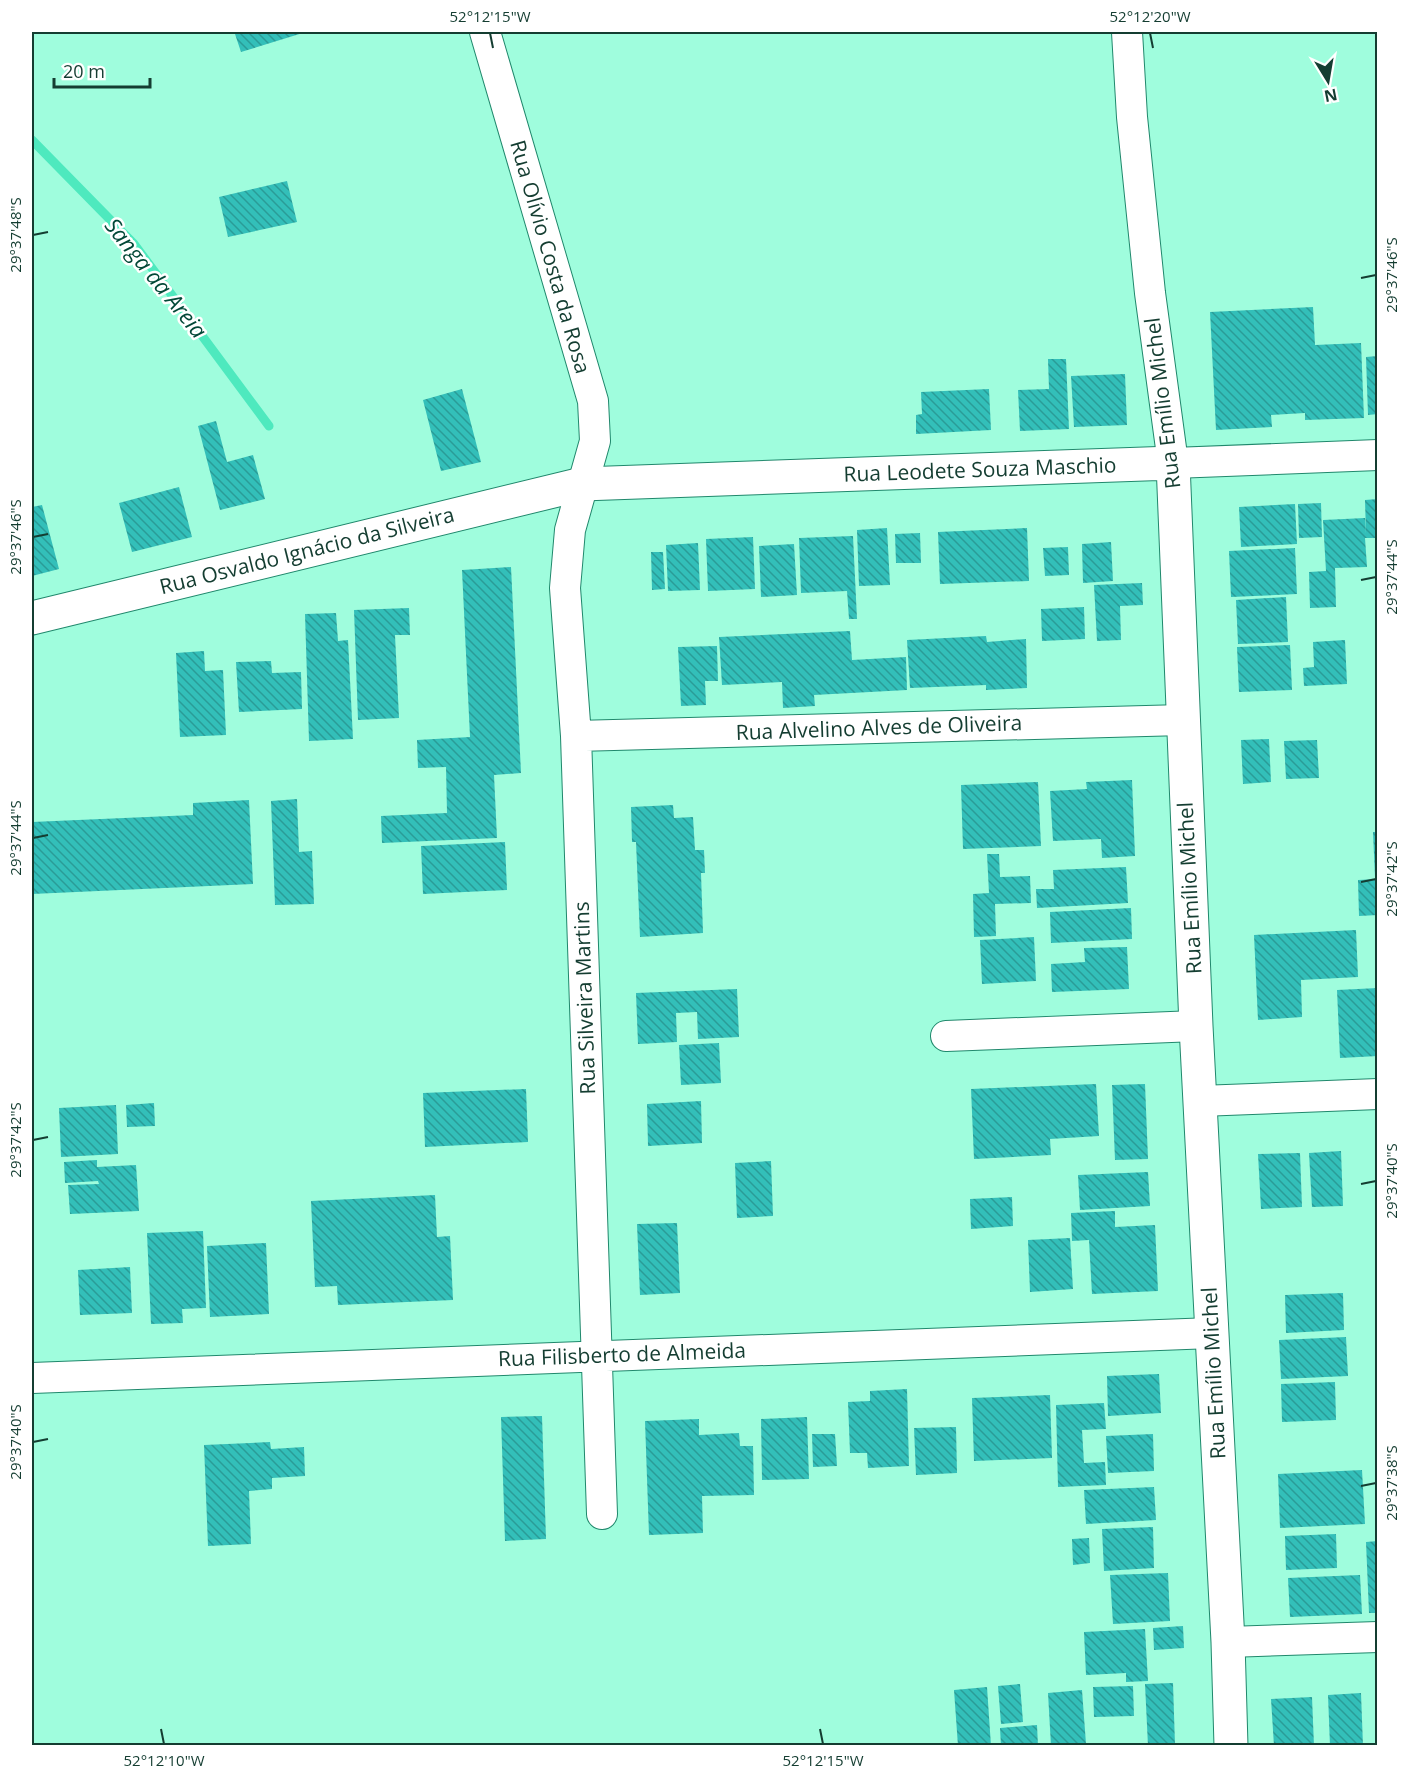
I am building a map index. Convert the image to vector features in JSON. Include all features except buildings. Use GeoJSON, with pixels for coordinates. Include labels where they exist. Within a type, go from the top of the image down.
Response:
{"type":"FeatureCollection","features":[{"type":"Feature","properties":{"kind":"street","name":"Rua Olívio Costa da Rosa"},"geometry":{"type":"LineString","coordinates":[[485,32],[592,401],[595,441],[582,484]]}},
{"type":"Feature","properties":{"kind":"street","name":"Rua Emílio Michel"},"geometry":{"type":"LineString","coordinates":[[1127,32],[1132,117],[1149,292],[1173,464],[1196,1026],[1228,1642],[1231,1746]]}},
{"type":"Feature","properties":{"kind":"street","name":"Rua Leodete Souza Maschio"},"geometry":{"type":"LineString","coordinates":[[582,484],[1377,455]]}},
{"type":"Feature","properties":{"kind":"street","name":"Rua Osvaldo Ignácio da Silveira"},"geometry":{"type":"LineString","coordinates":[[32,618],[582,484]]}},
{"type":"Feature","properties":{"kind":"street","name":"Rua Silveira Martins"},"geometry":{"type":"LineString","coordinates":[[582,484],[570,530],[565,588],[576,736],[602,1514]]}},
{"type":"Feature","properties":{"kind":"street","name":"Rua Alvelino Alves de Oliveira"},"geometry":{"type":"LineString","coordinates":[[576,736],[1183,720]]}},
{"type":"Feature","properties":{"kind":"street"},"geometry":{"type":"LineString","coordinates":[[946,1036],[1196,1026]]}},
{"type":"Feature","properties":{"kind":"street"},"geometry":{"type":"LineString","coordinates":[[1200,1101],[1377,1094]]}},
{"type":"Feature","properties":{"kind":"street","name":"Rua Filisberto de Almeida"},"geometry":{"type":"LineString","coordinates":[[32,1378],[1212,1333]]}},
{"type":"Feature","properties":{"kind":"street"},"geometry":{"type":"LineString","coordinates":[[1228,1642],[1377,1637]]}},
{"type":"Feature","properties":{"kind":"waterway","name":"Sanga da Areia"},"geometry":{"type":"LineString","coordinates":[[32,140],[134,244],[269,426]]}}]}
